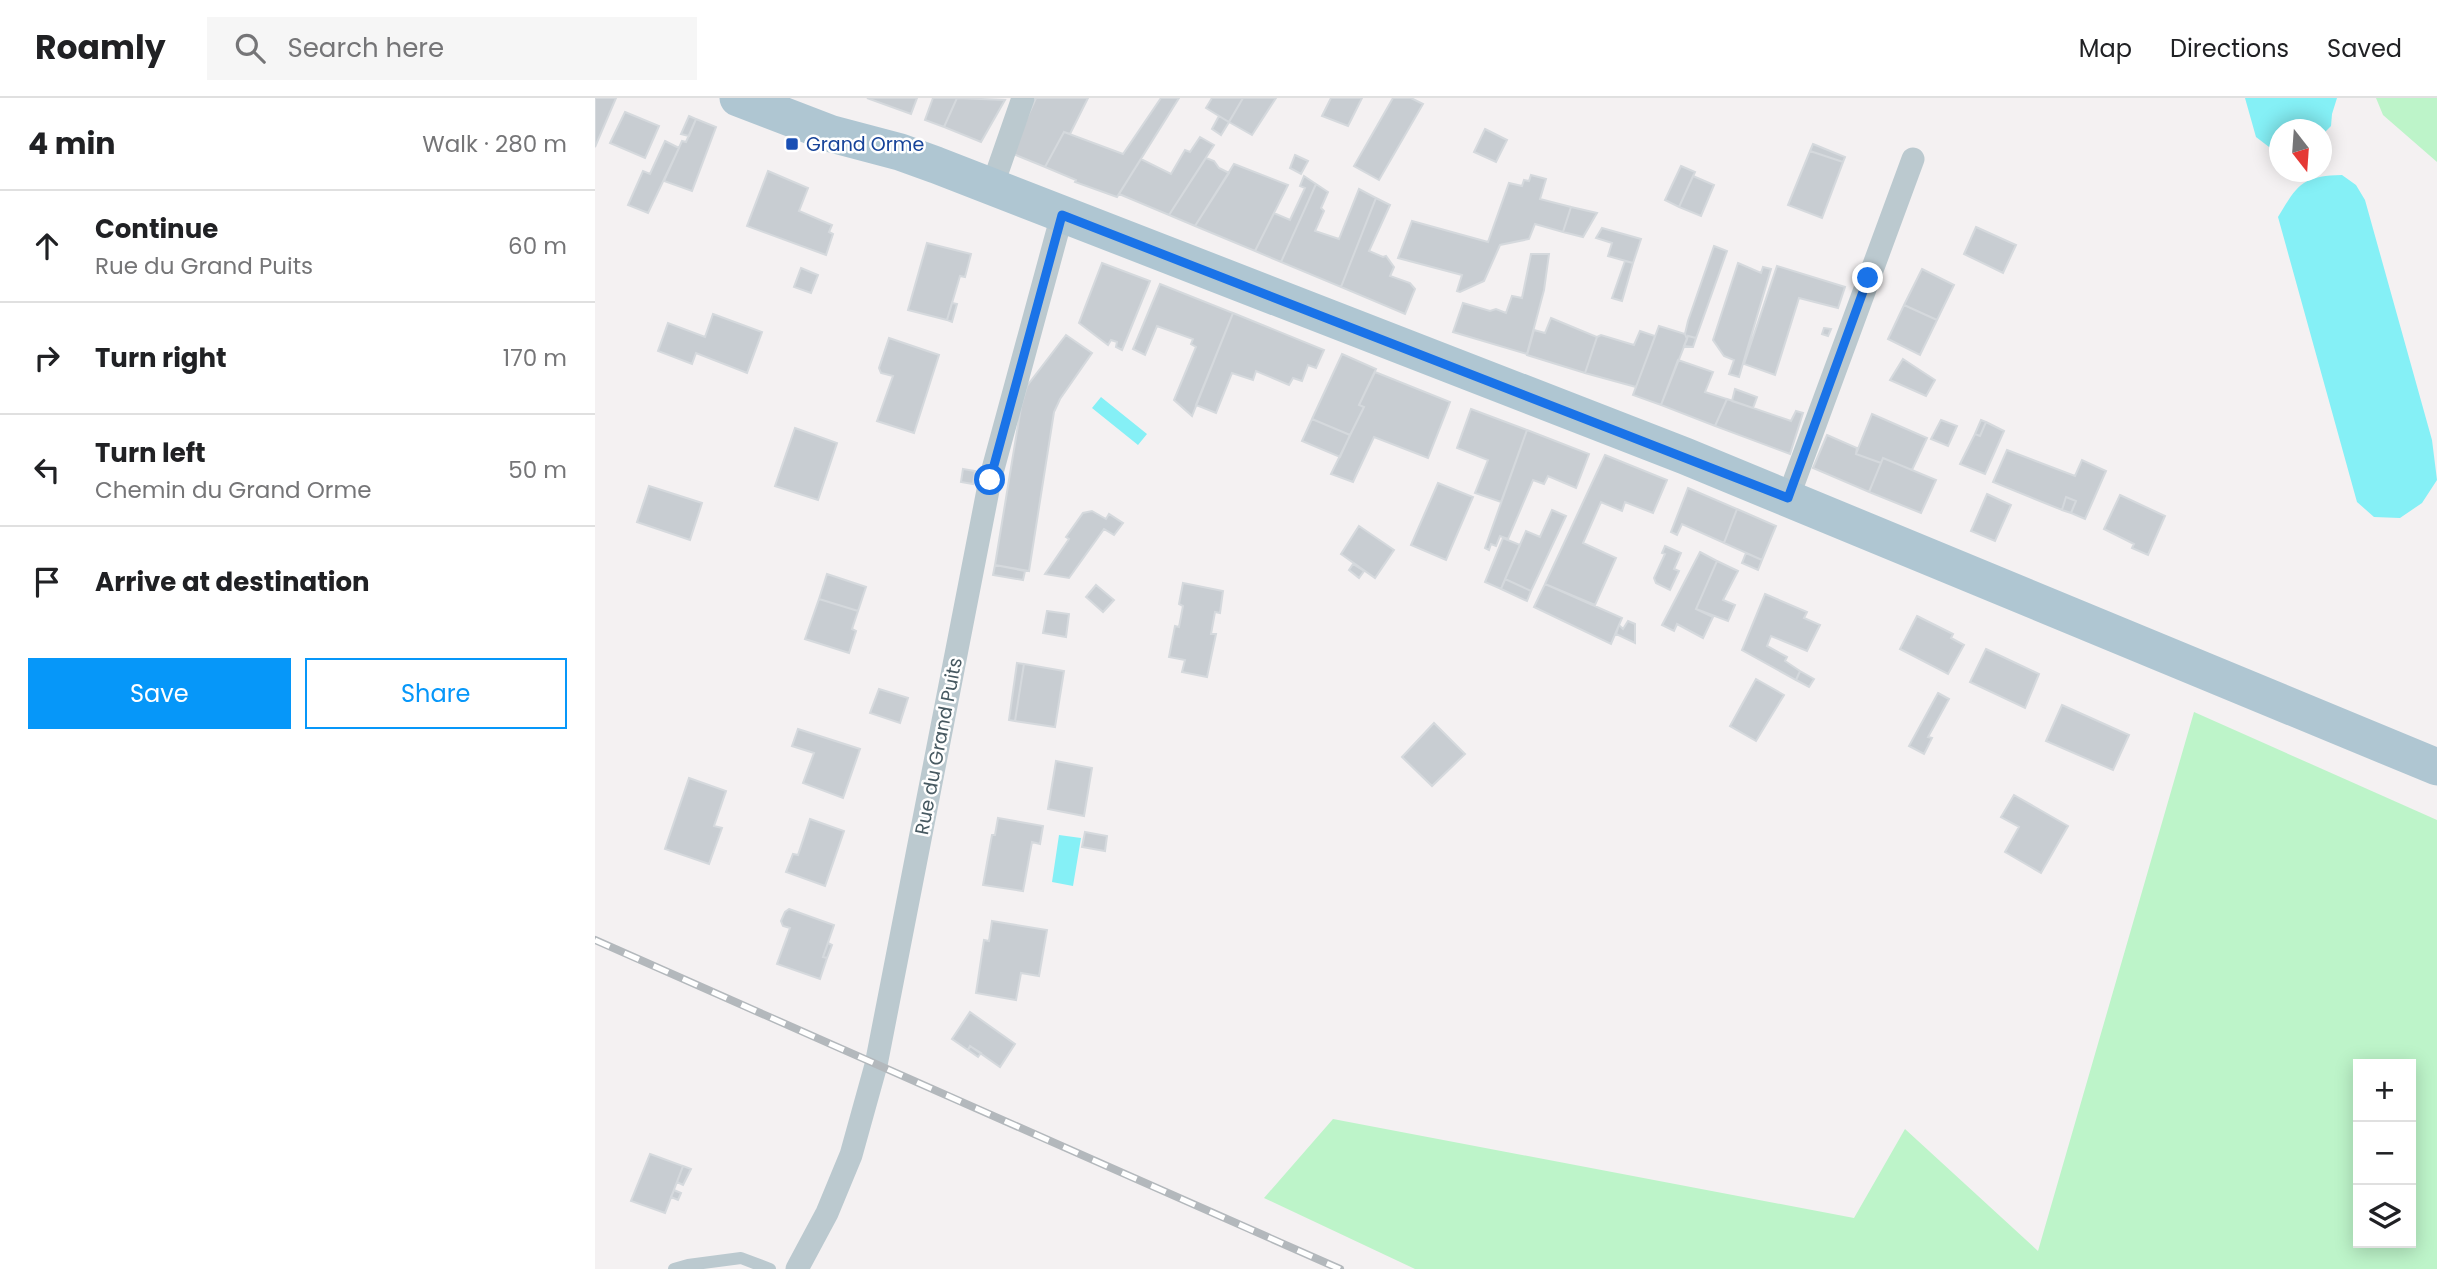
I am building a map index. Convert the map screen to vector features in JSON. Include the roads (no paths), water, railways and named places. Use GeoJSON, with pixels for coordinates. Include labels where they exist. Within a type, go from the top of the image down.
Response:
{"type":"FeatureCollection","features":[{"type":"Feature","properties":{"kind":"main road"},"geometry":{"type":"LineString","coordinates":[[738,98],[832,134],[900,152],[992,187],[1788,498],[2437,767]]}},
{"type":"Feature","properties":{"kind":"street"},"geometry":{"type":"LineString","coordinates":[[992,187],[1023,98]]}},
{"type":"Feature","properties":{"kind":"street"},"geometry":{"type":"LineString","coordinates":[[1788,498],[1913,159]]}},
{"type":"Feature","properties":{"kind":"street","name":"Rue du Grand Puits"},"geometry":{"type":"LineString","coordinates":[[797,1269],[827,1213],[851,1155],[876,1065],[990,480],[1062,215]]}},
{"type":"Feature","properties":{"kind":"lane"},"geometry":{"type":"LineString","coordinates":[[674,1269],[741,1258],[770,1269]]}},
{"type":"Feature","properties":{"kind":"water"},"geometry":{"type":"Polygon","coordinates":[[[2245,98],[2337,98],[2332,119],[2269,119],[2269,147],[2256,137],[2245,98]]]}},
{"type":"Feature","properties":{"kind":"water"},"geometry":{"type":"Polygon","coordinates":[[[2342,175],[2356,185],[2365,200],[2432,440],[2437,480],[2422,503],[2400,518],[2374,517],[2357,502],[2278,217],[2296,189],[2306,182],[2332,182],[2332,176],[2342,175]]]}},
{"type":"Feature","properties":{"kind":"water"},"geometry":{"type":"Polygon","coordinates":[[[1101,397],[1147,434],[1138,445],[1092,408],[1101,397]]]}},
{"type":"Feature","properties":{"kind":"water"},"geometry":{"type":"Polygon","coordinates":[[[1059,835],[1081,838],[1073,886],[1052,882],[1059,835]]]}},
{"type":"Feature","properties":{"kind":"railway"},"geometry":{"type":"LineString","coordinates":[[595,940],[1340,1269]]}},
{"type":"Feature","properties":{"kind":"place","name":"Grand Orme"},"geometry":{"type":"Point","coordinates":[792,144]}}]}
